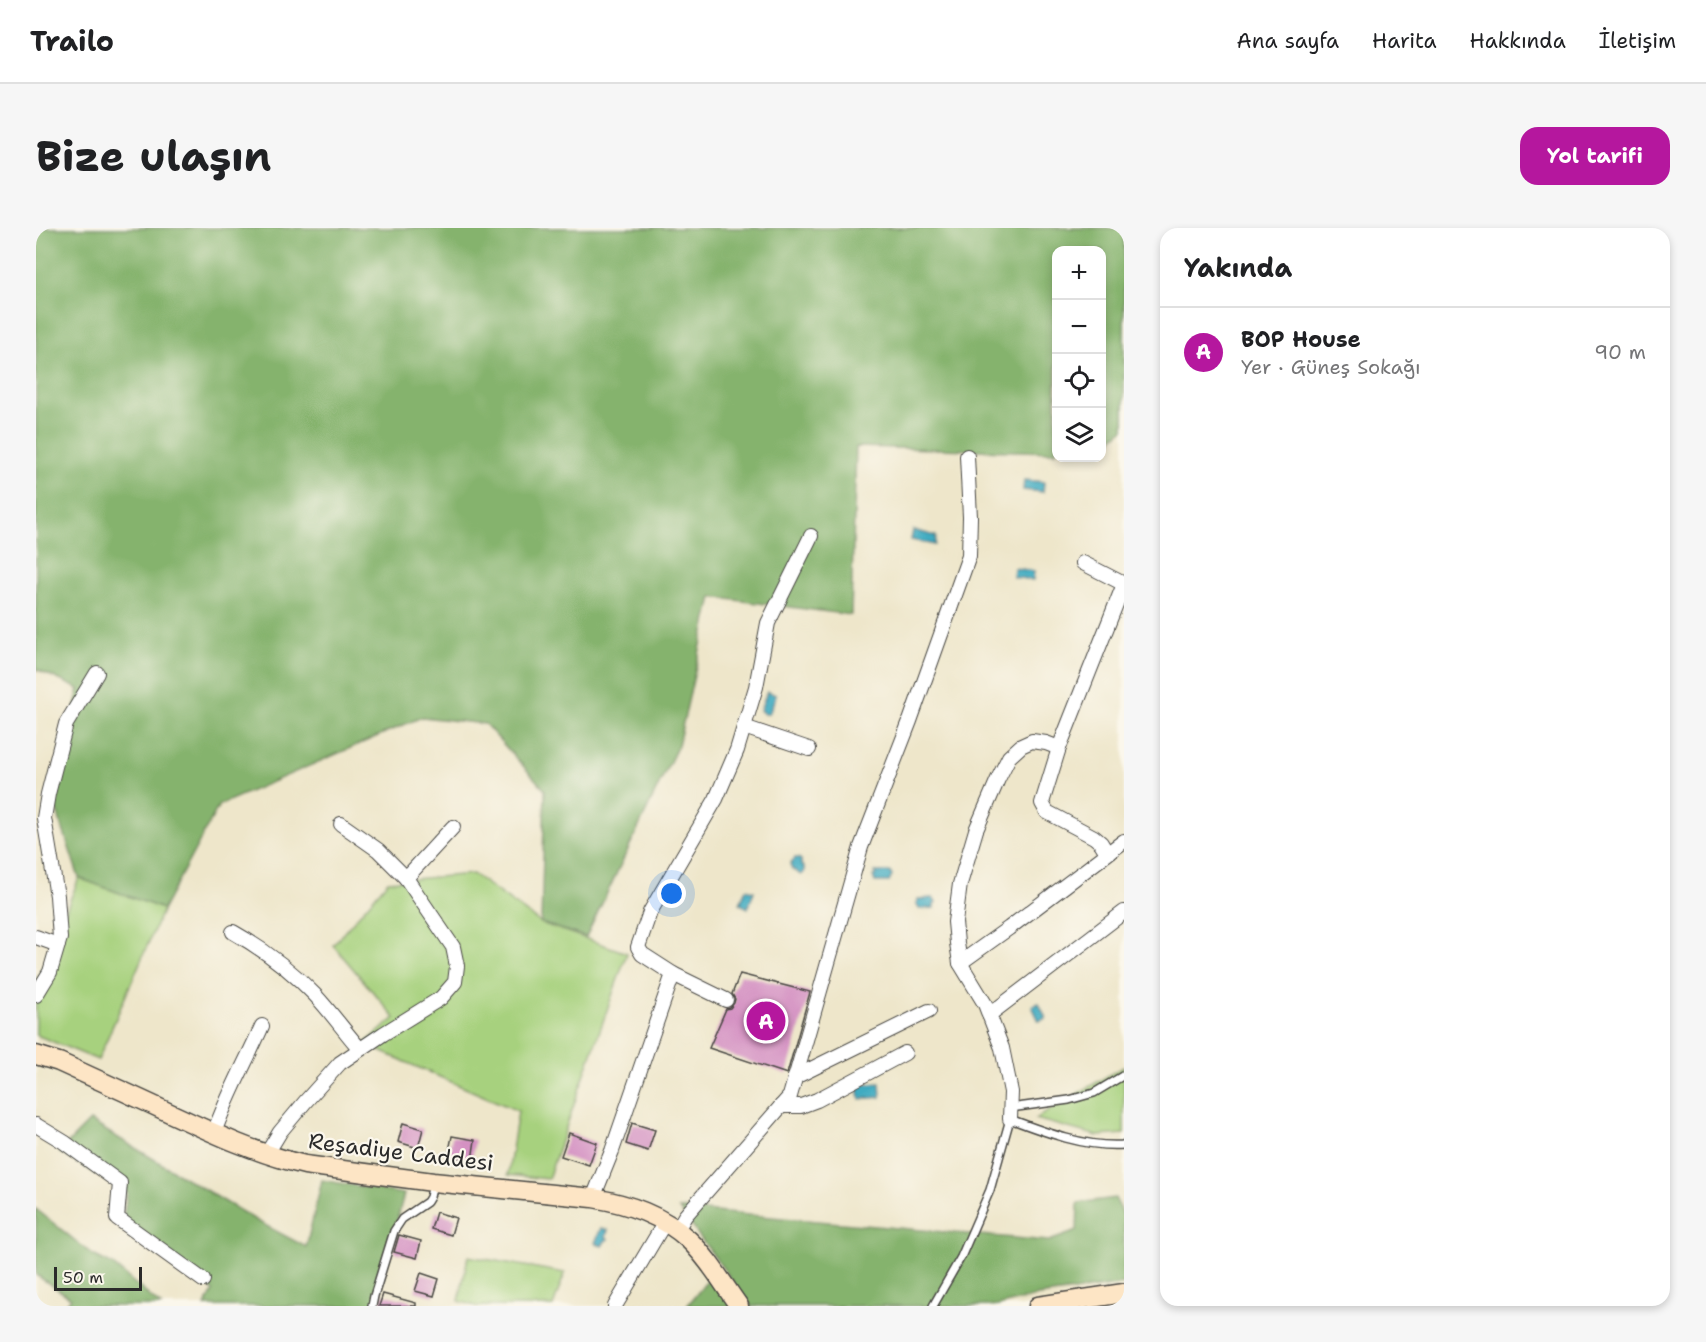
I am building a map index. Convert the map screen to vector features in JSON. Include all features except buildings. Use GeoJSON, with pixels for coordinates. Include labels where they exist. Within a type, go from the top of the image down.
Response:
{"type":"FeatureCollection","features":[{"type":"Feature","properties":{"kind":"street"},"geometry":{"type":"LineString","coordinates":[[615,1306],[671,1226],[685,1216],[790,1096],[861,847],[910,721],[969,556],[967,456]]}},
{"type":"Feature","properties":{"kind":"street"},"geometry":{"type":"LineString","coordinates":[[726,1000],[673,974],[642,954],[638,944],[650,912],[716,800],[737,750],[756,687],[768,623],[811,536]]}},
{"type":"Feature","properties":{"kind":"street"},"geometry":{"type":"LineString","coordinates":[[1083,563],[1124,584],[1059,748],[1042,798],[1043,807],[1047,812],[1094,837],[1107,853]]}},
{"type":"Feature","properties":{"kind":"street"},"geometry":{"type":"LineString","coordinates":[[36,995],[50,972],[60,938],[57,896],[44,818],[48,794],[66,724],[97,673]]}},
{"type":"Feature","properties":{"kind":"street"},"geometry":{"type":"LineString","coordinates":[[744,727],[808,748]]}},
{"type":"Feature","properties":{"kind":"street"},"geometry":{"type":"LineString","coordinates":[[1010,1114],[1011,1092],[1002,1048],[985,1004],[960,963],[955,922],[960,884],[976,830],[1009,757],[1021,746],[1032,741],[1059,748]]}},
{"type":"Feature","properties":{"kind":"street"},"geometry":{"type":"LineString","coordinates":[[266,1155],[280,1132],[340,1063],[441,998],[455,982],[457,966],[453,947],[406,878],[378,850],[341,824]]}},
{"type":"Feature","properties":{"kind":"street"},"geometry":{"type":"LineString","coordinates":[[406,878],[453,827]]}},
{"type":"Feature","properties":{"kind":"street"},"geometry":{"type":"LineString","coordinates":[[960,963],[1124,841]]}},
{"type":"Feature","properties":{"kind":"street"},"geometry":{"type":"LineString","coordinates":[[989,1015],[1124,912]]}},
{"type":"Feature","properties":{"kind":"street"},"geometry":{"type":"LineString","coordinates":[[234,932],[286,969],[315,995],[360,1049]]}},
{"type":"Feature","properties":{"kind":"street"},"geometry":{"type":"LineString","coordinates":[[36,937],[58,945]]}},
{"type":"Feature","properties":{"kind":"street"},"geometry":{"type":"LineString","coordinates":[[593,1198],[612,1151],[673,974]]}},
{"type":"Feature","properties":{"kind":"street"},"geometry":{"type":"LineString","coordinates":[[795,1077],[929,1011]]}},
{"type":"Feature","properties":{"kind":"street"},"geometry":{"type":"LineString","coordinates":[[214,1133],[262,1026]]}},
{"type":"Feature","properties":{"kind":"street"},"geometry":{"type":"LineString","coordinates":[[782,1106],[801,1106],[818,1100],[906,1053]]}},
{"type":"Feature","properties":{"kind":"street","name":"Reşadiye Caddesi"},"geometry":{"type":"LineString","coordinates":[[36,1055],[59,1062],[266,1155],[305,1165],[433,1182],[593,1198],[634,1207],[671,1226],[699,1251],[739,1306]]}},
{"type":"Feature","properties":{"kind":"street"},"geometry":{"type":"LineString","coordinates":[[36,1125],[120,1183],[117,1218],[203,1280]]}},
{"type":"Feature","properties":{"kind":"street"},"geometry":{"type":"LineString","coordinates":[[1038,1306],[1124,1293]]}},
{"type":"Feature","properties":{"kind":"lane"},"geometry":{"type":"LineString","coordinates":[[1010,1114],[1094,1093],[1124,1075]]}},
{"type":"Feature","properties":{"kind":"lane"},"geometry":{"type":"LineString","coordinates":[[1010,1114],[1030,1127],[1085,1143],[1124,1145]]}},
{"type":"Feature","properties":{"kind":"lane"},"geometry":{"type":"LineString","coordinates":[[933,1306],[961,1257],[990,1190],[1010,1114]]}},
{"type":"Feature","properties":{"kind":"lane"},"geometry":{"type":"LineString","coordinates":[[372,1306],[394,1231],[402,1219],[427,1202],[433,1182]]}},
{"type":"Feature","properties":{"kind":"green space"},"geometry":{"type":"Polygon","coordinates":[[[36,228],[1124,228],[1124,429],[1106,444],[1106,246],[1052,246],[1052,452],[856,447],[851,615],[712,597],[678,745],[586,937],[541,923],[545,790],[485,724],[422,717],[219,805],[163,909],[79,878],[52,796],[79,689],[36,669],[36,228]]]}},
{"type":"Feature","properties":{"kind":"green space"},"geometry":{"type":"Polygon","coordinates":[[[473,874],[541,923],[627,953],[548,1179],[508,1175],[518,1111],[364,1044],[395,1018],[333,945],[388,881],[473,874]]]}},
{"type":"Feature","properties":{"kind":"green space"},"geometry":{"type":"Polygon","coordinates":[[[79,878],[163,909],[98,1060],[36,1035],[36,984],[79,878]]]}},
{"type":"Feature","properties":{"kind":"green space"},"geometry":{"type":"Polygon","coordinates":[[[1124,1066],[1124,1134],[1098,1136],[1035,1119],[1124,1066]]]}},
{"type":"Feature","properties":{"kind":"green space"},"geometry":{"type":"Polygon","coordinates":[[[90,1121],[259,1222],[306,1247],[322,1180],[404,1194],[374,1306],[205,1306],[213,1291],[123,1221],[127,1192],[59,1152],[90,1121]]]}},
{"type":"Feature","properties":{"kind":"green space"},"geometry":{"type":"Polygon","coordinates":[[[1115,1198],[1124,1216],[1124,1284],[1038,1296],[997,1306],[751,1306],[679,1209],[1049,1241],[1077,1231],[1078,1203],[1115,1198]]]}},
{"type":"Feature","properties":{"kind":"green space"},"geometry":{"type":"Polygon","coordinates":[[[36,1209],[93,1255],[113,1265],[161,1306],[65,1306],[71,1298],[36,1275],[36,1209]]]}},
{"type":"Feature","properties":{"kind":"green space"},"geometry":{"type":"Polygon","coordinates":[[[468,1256],[565,1273],[553,1306],[476,1306],[459,1301],[468,1256]]]}},
{"type":"Feature","properties":{"kind":"green space"},"geometry":{"type":"Polygon","coordinates":[[[714,1272],[733,1306],[687,1306],[714,1272]]]}},
{"type":"Feature","properties":{"kind":"water"},"geometry":{"type":"Polygon","coordinates":[[[1024,480],[1044,482],[1043,492],[1023,490],[1024,480]]]}},
{"type":"Feature","properties":{"kind":"water"},"geometry":{"type":"Polygon","coordinates":[[[913,530],[936,536],[935,545],[911,540],[913,530]]]}},
{"type":"Feature","properties":{"kind":"water"},"geometry":{"type":"Polygon","coordinates":[[[1014,568],[1034,571],[1033,580],[1013,577],[1014,568]]]}},
{"type":"Feature","properties":{"kind":"water"},"geometry":{"type":"Polygon","coordinates":[[[767,692],[776,695],[769,714],[764,714],[760,710],[767,692]]]}},
{"type":"Feature","properties":{"kind":"water"},"geometry":{"type":"Polygon","coordinates":[[[795,858],[801,860],[801,865],[804,867],[801,875],[792,869],[790,864],[795,858]]]}},
{"type":"Feature","properties":{"kind":"water"},"geometry":{"type":"Polygon","coordinates":[[[875,872],[890,872],[892,876],[889,882],[875,882],[873,876],[876,875],[875,872]]]}},
{"type":"Feature","properties":{"kind":"water"},"geometry":{"type":"Polygon","coordinates":[[[746,889],[754,891],[748,908],[740,904],[746,889]]]}},
{"type":"Feature","properties":{"kind":"water"},"geometry":{"type":"Polygon","coordinates":[[[933,898],[936,903],[934,908],[919,909],[916,904],[918,899],[933,898]]]}},
{"type":"Feature","properties":{"kind":"water"},"geometry":{"type":"Polygon","coordinates":[[[1039,1003],[1046,1018],[1039,1021],[1032,1006],[1039,1003]]]}},
{"type":"Feature","properties":{"kind":"water"},"geometry":{"type":"Polygon","coordinates":[[[880,1083],[881,1097],[860,1099],[858,1085],[880,1083]]]}},
{"type":"Feature","properties":{"kind":"water"},"geometry":{"type":"Polygon","coordinates":[[[601,1228],[608,1230],[606,1236],[608,1239],[602,1246],[595,1243],[601,1228]]]}},
{"type":"Feature","properties":{"kind":"place","name":"BOP House"},"geometry":{"type":"Point","coordinates":[766,1021]}}]}
